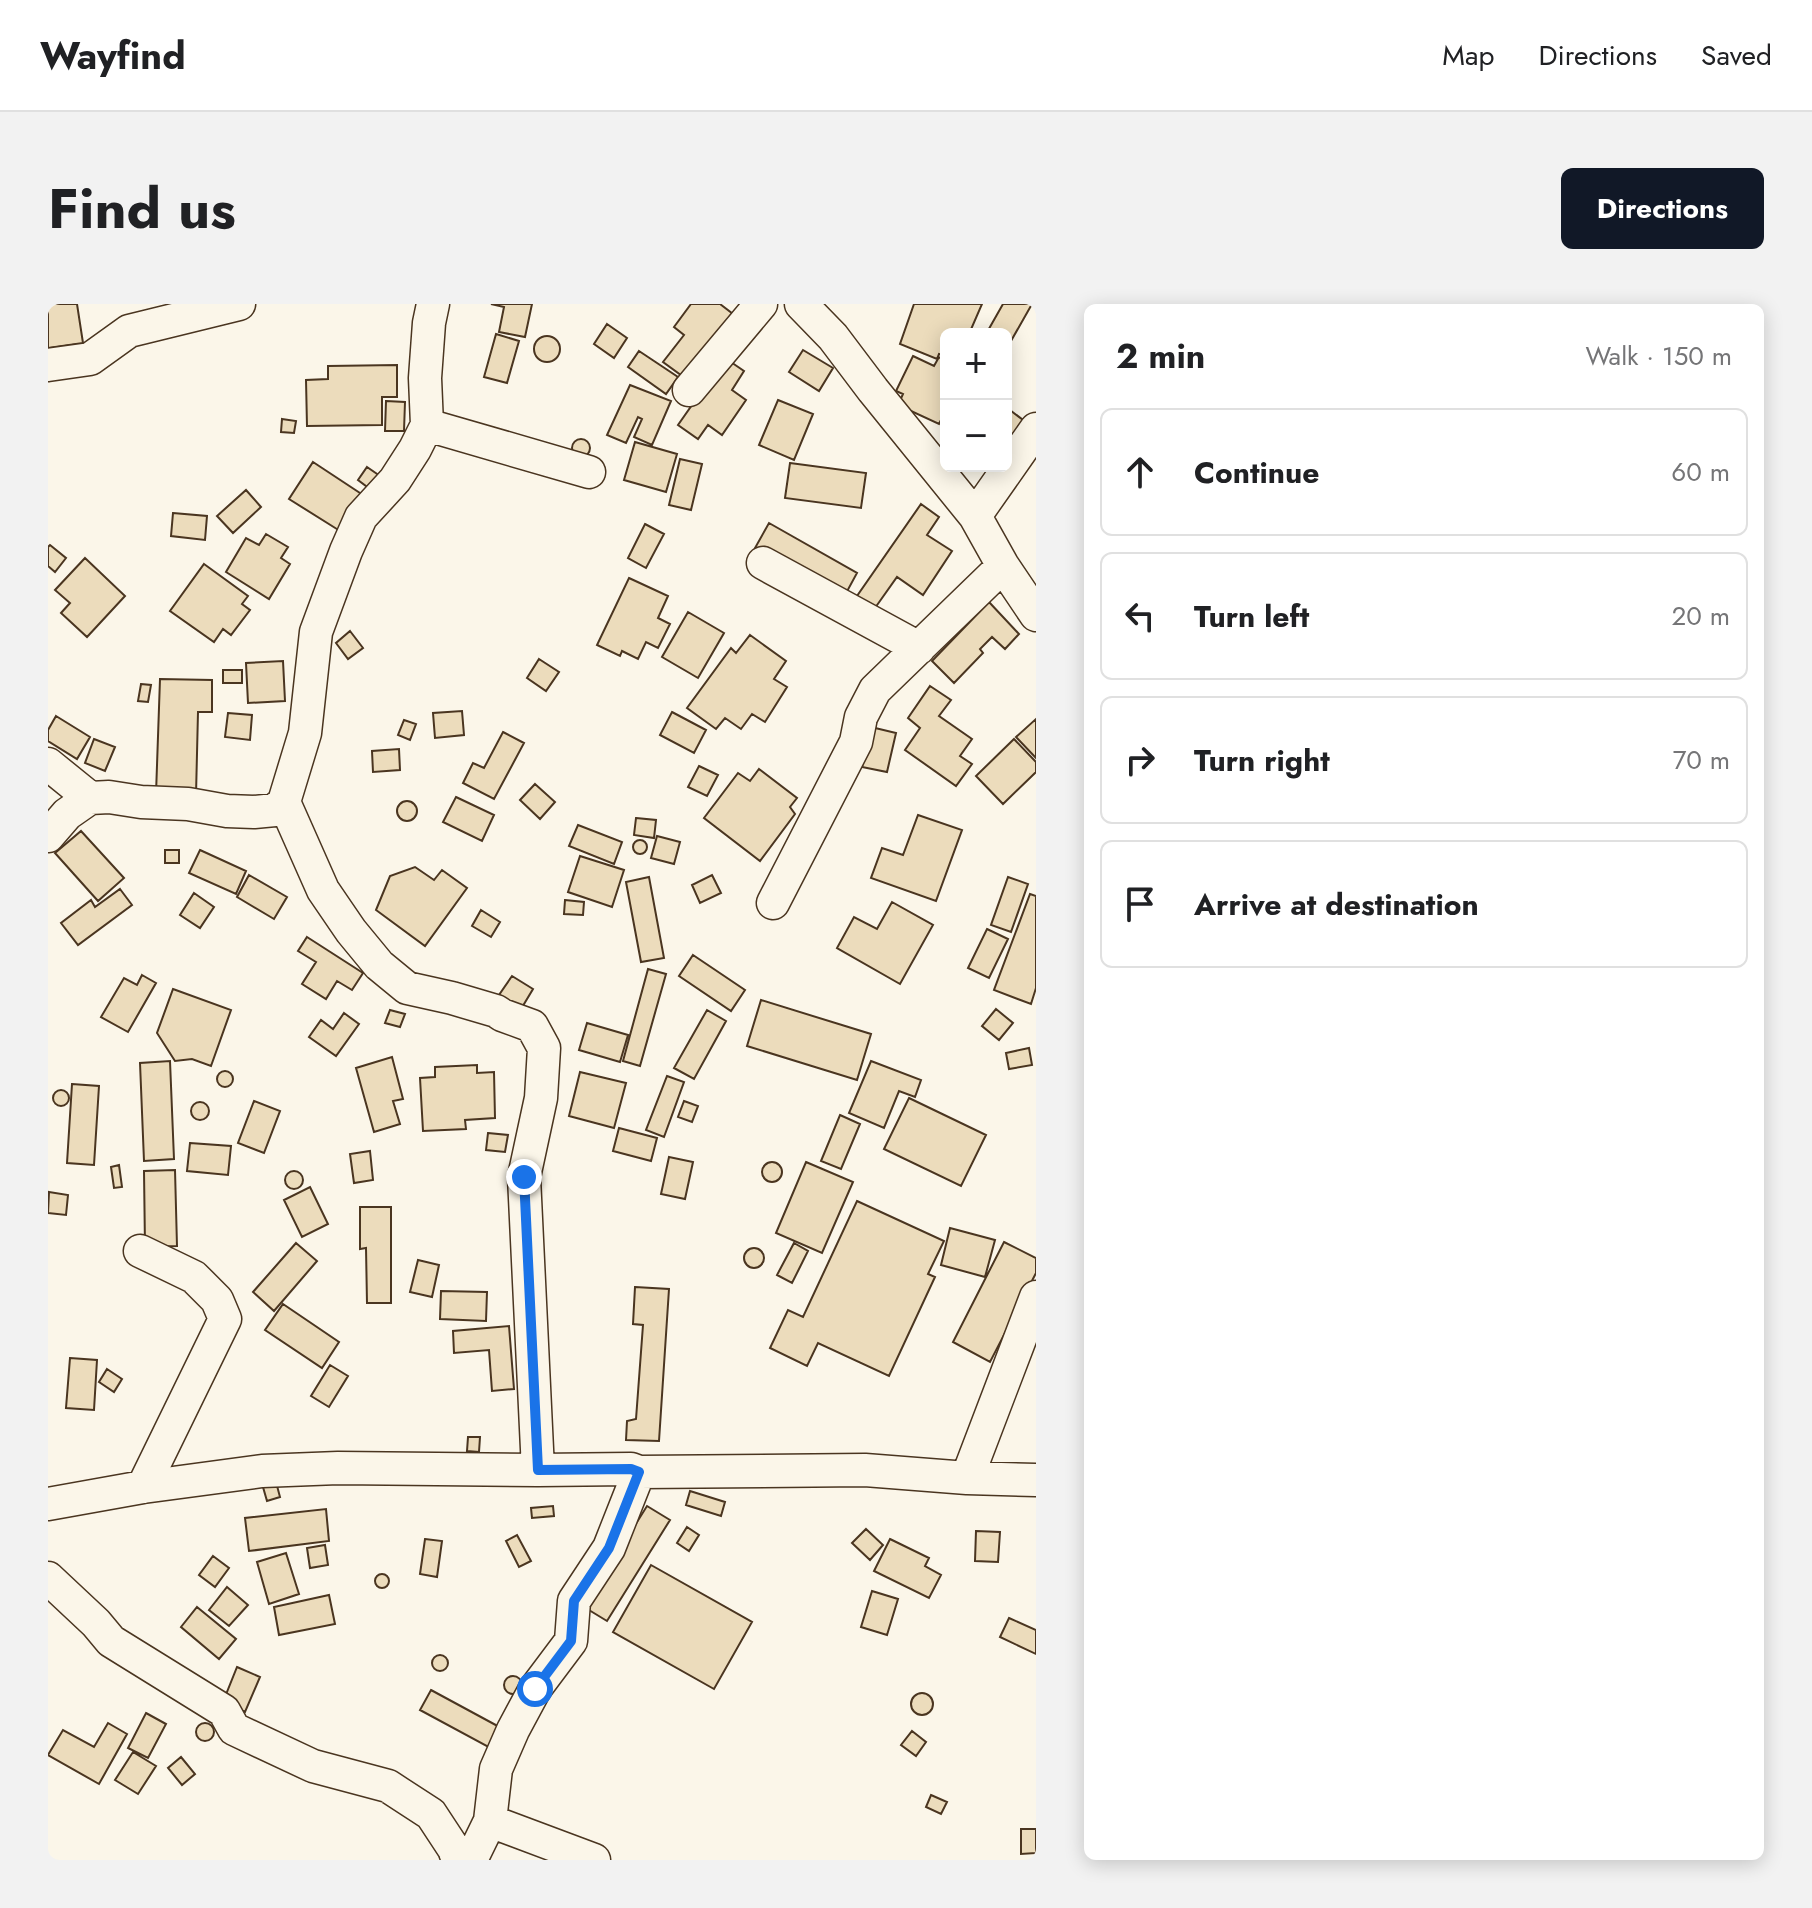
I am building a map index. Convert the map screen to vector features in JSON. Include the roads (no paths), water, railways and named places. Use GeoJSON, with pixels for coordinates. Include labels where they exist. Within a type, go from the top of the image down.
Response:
{"type":"FeatureCollection","features":[{"type":"Feature","properties":{"kind":"street"},"geometry":{"type":"LineString","coordinates":[[48,365],[90,359],[128,317],[239,304]]}},
{"type":"Feature","properties":{"kind":"street"},"geometry":{"type":"LineString","coordinates":[[48,836],[67,814],[90,798],[109,797],[254,812],[275,810],[284,802],[305,733],[316,632],[346,551],[361,517],[395,480],[427,425],[425,378],[433,304]]}},
{"type":"Feature","properties":{"kind":"street"},"geometry":{"type":"LineString","coordinates":[[689,390],[761,304]]}},
{"type":"Feature","properties":{"kind":"street"},"geometry":{"type":"LineString","coordinates":[[801,304],[833,337],[975,516],[1036,615]]}},
{"type":"Feature","properties":{"kind":"street"},"geometry":{"type":"LineString","coordinates":[[427,425],[589,472]]}},
{"type":"Feature","properties":{"kind":"street"},"geometry":{"type":"LineString","coordinates":[[975,516],[1036,429]]}},
{"type":"Feature","properties":{"kind":"street"},"geometry":{"type":"LineString","coordinates":[[763,563],[919,648]]}},
{"type":"Feature","properties":{"kind":"street"},"geometry":{"type":"LineString","coordinates":[[773,903],[856,742],[861,717],[875,690],[1003,566]]}},
{"type":"Feature","properties":{"kind":"street"},"geometry":{"type":"LineString","coordinates":[[48,764],[90,798]]}},
{"type":"Feature","properties":{"kind":"street"},"geometry":{"type":"LineString","coordinates":[[284,802],[323,890],[379,965],[407,988],[496,1011],[532,1026],[544,1048],[541,1098],[524,1177],[538,1470]]}},
{"type":"Feature","properties":{"kind":"street"},"geometry":{"type":"LineString","coordinates":[[140,1251],[194,1277],[217,1300],[225,1319],[143,1487]]}},
{"type":"Feature","properties":{"kind":"street"},"geometry":{"type":"LineString","coordinates":[[967,1478],[1036,1297]]}},
{"type":"Feature","properties":{"kind":"street"},"geometry":{"type":"LineString","coordinates":[[48,1504],[262,1471],[323,1469],[631,1469],[639,1472],[865,1470],[1036,1480]]}},
{"type":"Feature","properties":{"kind":"street"},"geometry":{"type":"LineString","coordinates":[[471,1860],[490,1821],[496,1769],[535,1689],[571,1641],[574,1601],[609,1548],[639,1472]]}},
{"type":"Feature","properties":{"kind":"street"},"geometry":{"type":"LineString","coordinates":[[48,1578],[111,1641],[224,1711],[234,1729],[313,1766],[388,1786],[431,1814],[458,1860]]}},
{"type":"Feature","properties":{"kind":"street"},"geometry":{"type":"LineString","coordinates":[[490,1821],[594,1860]]}}]}
